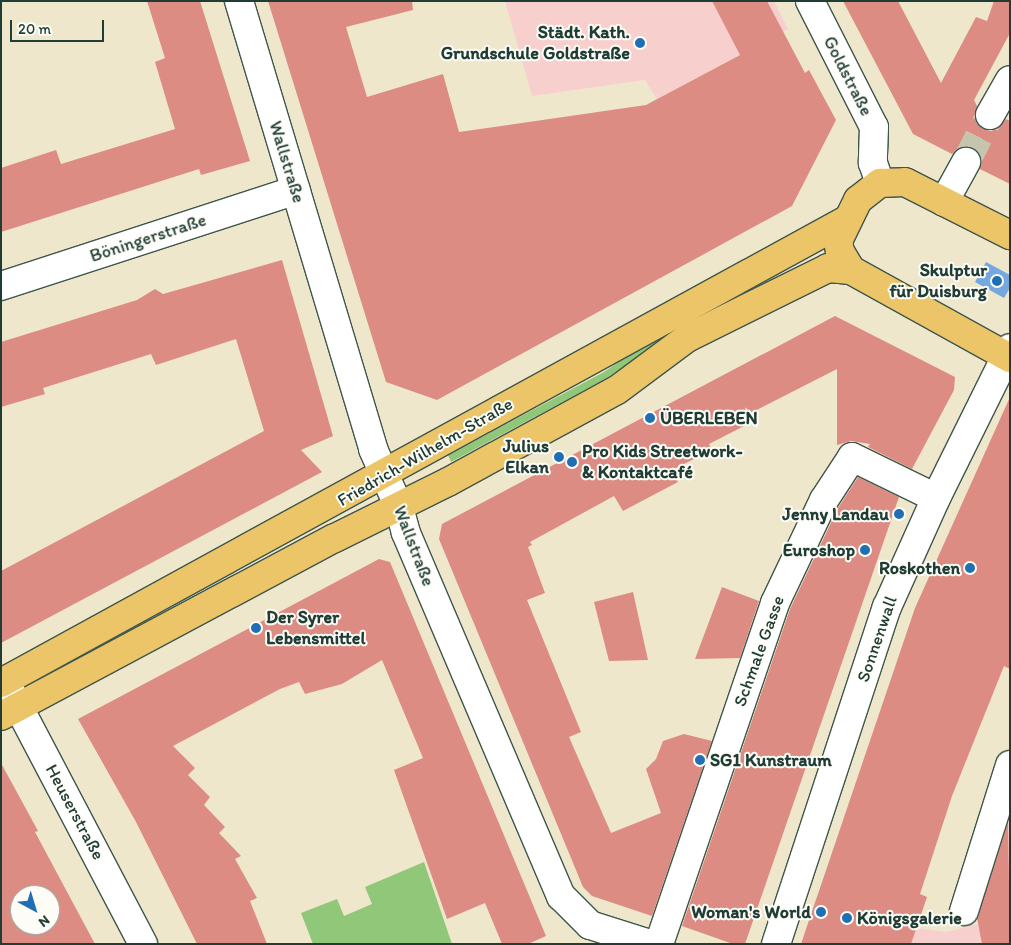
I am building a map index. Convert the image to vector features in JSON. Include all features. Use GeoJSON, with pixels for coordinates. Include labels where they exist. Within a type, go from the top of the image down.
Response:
{"type":"FeatureCollection","features":[{"type":"Feature","properties":{"kind":"main road"},"geometry":{"type":"LineString","coordinates":[[1008,354],[840,269],[838,241],[858,200],[880,183],[905,182],[1010,235]]}},
{"type":"Feature","properties":{"kind":"main road","name":"Friedrich-Wilhelm-Straße"},"geometry":{"type":"LineString","coordinates":[[3,682],[848,219]]}},
{"type":"Feature","properties":{"kind":"main road","name":"Friedrich-Wilhelm-Straße"},"geometry":{"type":"LineString","coordinates":[[10,711],[399,507],[617,390],[687,338],[840,269]]}},
{"type":"Feature","properties":{"kind":"street","name":"Wallstraße"},"geometry":{"type":"LineString","coordinates":[[239,1],[374,449],[399,507],[406,533],[562,896],[590,925],[650,944]]}},
{"type":"Feature","properties":{"kind":"street","name":"Goldstraße"},"geometry":{"type":"LineString","coordinates":[[810,1],[874,127],[873,163],[880,183]]}},
{"type":"Feature","properties":{"kind":"street"},"geometry":{"type":"LineString","coordinates":[[990,115],[1010,80]]}},
{"type":"Feature","properties":{"kind":"street"},"geometry":{"type":"LineString","coordinates":[[944,202],[966,162]]}},
{"type":"Feature","properties":{"kind":"street","name":"Böningerstraße"},"geometry":{"type":"LineString","coordinates":[[1,286],[296,190]]}},
{"type":"Feature","properties":{"kind":"street","name":"Sonnenwall"},"geometry":{"type":"LineString","coordinates":[[776,944],[887,607],[936,498],[1008,354]]}},
{"type":"Feature","properties":{"kind":"street","name":"Schmale Gasse"},"geometry":{"type":"LineString","coordinates":[[659,944],[775,603],[824,500],[852,457],[936,498]]}},
{"type":"Feature","properties":{"kind":"street","name":"Heuserstraße"},"geometry":{"type":"LineString","coordinates":[[3,682],[10,711],[143,944]]}},
{"type":"Feature","properties":{"kind":"street"},"geometry":{"type":"LineString","coordinates":[[964,911],[1010,765]]}},
{"type":"Feature","properties":{"kind":"shaded area","name":"Städt. Kath. Grundschule Goldstraße"},"geometry":{"type":"Polygon","coordinates":[[[505,1],[774,1],[788,29],[657,99],[645,80],[532,96],[505,1]]]}},
{"type":"Feature","properties":{"kind":"shaded area"},"geometry":{"type":"Polygon","coordinates":[[[1010,809],[1010,944],[804,944],[804,934],[816,897],[916,928],[947,932],[978,924],[976,909],[1010,809]]]}},
{"type":"Feature","properties":{"kind":"green space"},"geometry":{"type":"Polygon","coordinates":[[[784,263],[787,269],[685,324],[607,378],[451,462],[448,455],[604,372],[646,343],[784,263]]]}},
{"type":"Feature","properties":{"kind":"green space"},"geometry":{"type":"Polygon","coordinates":[[[424,862],[452,944],[313,944],[301,913],[337,899],[344,916],[372,904],[365,887],[424,862]]]}},
{"type":"Feature","properties":{"kind":"water"},"geometry":{"type":"Polygon","coordinates":[[[986,262],[1010,275],[1010,288],[1004,298],[975,282],[986,262]]]}},
{"type":"Feature","properties":{"kind":"building"},"geometry":{"type":"Polygon","coordinates":[[[147,1],[200,1],[250,161],[201,175],[199,169],[1,232],[1,168],[56,150],[61,164],[175,129],[155,62],[165,58],[147,1]]]}},
{"type":"Feature","properties":{"kind":"building"},"geometry":{"type":"Polygon","coordinates":[[[268,1],[412,1],[413,10],[346,27],[367,97],[443,74],[459,132],[646,105],[740,55],[712,1],[767,1],[805,73],[809,70],[836,120],[792,206],[437,400],[386,382],[268,1]]]}},
{"type":"Feature","properties":{"kind":"building"},"geometry":{"type":"Polygon","coordinates":[[[843,1],[898,1],[941,83],[976,17],[987,21],[994,1],[1010,1],[1010,33],[974,100],[977,106],[976,122],[982,128],[991,131],[998,128],[1006,119],[1010,121],[1010,184],[980,169],[980,154],[973,148],[958,148],[952,154],[913,134],[843,1]]]}},
{"type":"Feature","properties":{"kind":"building"},"geometry":{"type":"Polygon","coordinates":[[[282,260],[333,436],[301,450],[322,472],[1,643],[1,571],[264,431],[236,339],[156,365],[151,354],[43,388],[45,394],[1,407],[1,342],[137,300],[155,289],[163,294],[282,260]]]}},
{"type":"Feature","properties":{"kind":"building"},"geometry":{"type":"Polygon","coordinates":[[[835,316],[955,377],[954,390],[912,469],[868,447],[870,444],[851,441],[837,445],[837,369],[745,416],[748,424],[709,444],[712,450],[672,470],[678,482],[623,511],[614,496],[530,542],[532,545],[528,547],[545,593],[527,600],[581,732],[569,737],[611,833],[661,813],[646,769],[656,759],[663,741],[684,734],[712,741],[652,916],[592,896],[583,887],[439,539],[442,524],[835,316]]]}},
{"type":"Feature","properties":{"kind":"building"},"geometry":{"type":"Polygon","coordinates":[[[1010,397],[1010,669],[1004,666],[952,796],[920,894],[927,897],[911,944],[801,944],[915,608],[1010,397]]]}},
{"type":"Feature","properties":{"kind":"building"},"geometry":{"type":"Polygon","coordinates":[[[858,477],[899,497],[745,944],[733,944],[682,926],[790,609],[838,508],[858,477]]]}},
{"type":"Feature","properties":{"kind":"building"},"geometry":{"type":"Polygon","coordinates":[[[379,559],[390,562],[546,936],[528,944],[502,944],[485,903],[447,919],[394,770],[423,758],[382,660],[342,684],[305,694],[299,682],[280,689],[173,746],[195,768],[188,775],[210,797],[204,805],[225,827],[219,833],[241,856],[235,859],[257,898],[250,901],[267,944],[197,944],[136,822],[78,719],[379,559]]]}},
{"type":"Feature","properties":{"kind":"building"},"geometry":{"type":"Polygon","coordinates":[[[722,587],[759,601],[740,658],[695,659],[722,587]]]}},
{"type":"Feature","properties":{"kind":"building"},"geometry":{"type":"Polygon","coordinates":[[[633,592],[648,660],[609,661],[594,602],[633,592]]]}},
{"type":"Feature","properties":{"kind":"building"},"geometry":{"type":"Polygon","coordinates":[[[1,763],[38,831],[35,832],[95,944],[1,944],[1,763]]]}},
{"type":"Feature","properties":{"kind":"building","name":"Königsgalerie"},"geometry":{"type":"Polygon","coordinates":[[[1008,822],[1010,944],[982,944],[977,918],[1008,822]]]}},
{"type":"Feature","properties":{"kind":"tunnel"},"geometry":{"type":"LineString","coordinates":[[966,162],[990,115]]}},
{"type":"Feature","properties":{"kind":"place","name":"Städt. Kath. Grundschule Goldstraße"},"geometry":{"type":"Point","coordinates":[640,43]}},
{"type":"Feature","properties":{"kind":"place","name":"Skulptur für Duisburg"},"geometry":{"type":"Point","coordinates":[997,281]}},
{"type":"Feature","properties":{"kind":"place","name":"ÜBERLEBEN"},"geometry":{"type":"Point","coordinates":[650,418]}},
{"type":"Feature","properties":{"kind":"place","name":"Julius Elkan"},"geometry":{"type":"Point","coordinates":[559,457]}},
{"type":"Feature","properties":{"kind":"place","name":"Pro Kids Streetwork- & Kontaktcafé"},"geometry":{"type":"Point","coordinates":[572,462]}},
{"type":"Feature","properties":{"kind":"place","name":"Jenny Landau"},"geometry":{"type":"Point","coordinates":[899,514]}},
{"type":"Feature","properties":{"kind":"place","name":"Euroshop"},"geometry":{"type":"Point","coordinates":[865,550]}},
{"type":"Feature","properties":{"kind":"place","name":"Roskothen"},"geometry":{"type":"Point","coordinates":[970,568]}},
{"type":"Feature","properties":{"kind":"place","name":"Der Syrer Lebensmittel"},"geometry":{"type":"Point","coordinates":[256,628]}},
{"type":"Feature","properties":{"kind":"place","name":"SG1 Kunstraum"},"geometry":{"type":"Point","coordinates":[700,760]}},
{"type":"Feature","properties":{"kind":"place","name":"Woman's World"},"geometry":{"type":"Point","coordinates":[821,912]}},
{"type":"Feature","properties":{"kind":"place","name":"Königsgalerie"},"geometry":{"type":"Point","coordinates":[847,918]}}]}
